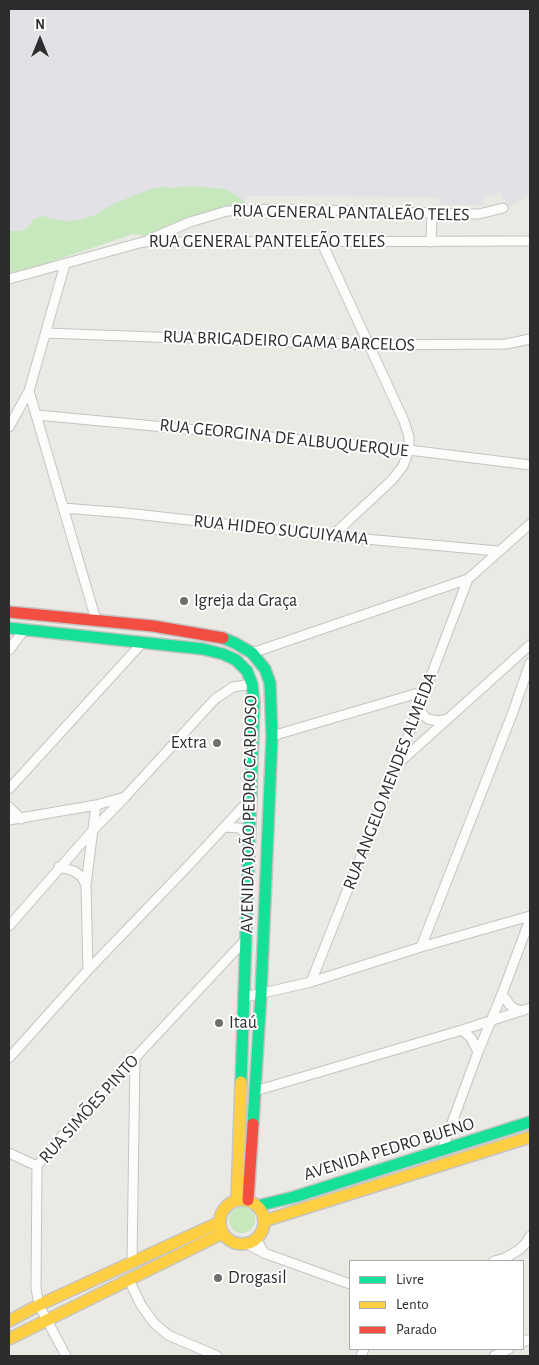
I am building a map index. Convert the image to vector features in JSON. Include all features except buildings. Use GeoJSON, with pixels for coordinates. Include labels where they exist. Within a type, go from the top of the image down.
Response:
{"type":"FeatureCollection","features":[{"type":"Feature","properties":{"kind":"main road"},"geometry":{"type":"LineString","coordinates":[[9,612],[154,626],[217,636],[252,652]]}},
{"type":"Feature","properties":{"kind":"main road","name":"AVENIDA JOÃO PEDRO CARDOSO"},"geometry":{"type":"LineString","coordinates":[[9,628],[204,649],[236,660],[247,671],[252,684],[254,702],[245,997],[248,1202]]}},
{"type":"Feature","properties":{"kind":"main road","name":"AVENIDA JOÃO PEDRO CARDOSO"},"geometry":{"type":"LineString","coordinates":[[248,1202],[261,994],[272,736],[270,683],[260,661],[252,652]]}},
{"type":"Feature","properties":{"kind":"main road","name":"AVENIDA PEDRO BUENO"},"geometry":{"type":"LineString","coordinates":[[248,1202],[294,1197],[530,1122]]}},
{"type":"Feature","properties":{"kind":"main road","name":"AVENIDA PEDRO BUENO"},"geometry":{"type":"LineString","coordinates":[[264,1221],[530,1137]]}},
{"type":"Feature","properties":{"kind":"main road"},"geometry":{"type":"LineString","coordinates":[[248,1202],[261,1210],[264,1221],[261,1233],[251,1241],[233,1242],[223,1233],[220,1222],[221,1213],[226,1206],[248,1202]]}},
{"type":"Feature","properties":{"kind":"main road"},"geometry":{"type":"LineString","coordinates":[[9,1321],[39,1305],[220,1222]]}},
{"type":"Feature","properties":{"kind":"main road"},"geometry":{"type":"LineString","coordinates":[[9,1339],[223,1233]]}},
{"type":"Feature","properties":{"kind":"street","name":"RUA GENERAL PANTALEÃO TELES"},"geometry":{"type":"LineString","coordinates":[[143,242],[190,222],[226,211],[275,209],[479,214],[503,208]]}},
{"type":"Feature","properties":{"kind":"street"},"geometry":{"type":"LineString","coordinates":[[431,242],[432,214]]}},
{"type":"Feature","properties":{"kind":"street"},"geometry":{"type":"LineString","coordinates":[[321,241],[404,421],[409,437],[409,450],[403,466],[392,480],[332,536]]}},
{"type":"Feature","properties":{"kind":"street","name":"RUA GENERAL PANTELEÃO TELES"},"geometry":{"type":"LineString","coordinates":[[9,279],[143,242],[530,241]]}},
{"type":"Feature","properties":{"kind":"street"},"geometry":{"type":"LineString","coordinates":[[9,428],[29,391],[65,264]]}},
{"type":"Feature","properties":{"kind":"street","name":"RUA BRIGADEIRO GAMA BARCELOS"},"geometry":{"type":"LineString","coordinates":[[46,333],[368,344],[506,344],[530,338]]}},
{"type":"Feature","properties":{"kind":"street"},"geometry":{"type":"LineString","coordinates":[[29,391],[96,620]]}},
{"type":"Feature","properties":{"kind":"street","name":"RUA GEORGINA DE ALBUQUERQUE"},"geometry":{"type":"LineString","coordinates":[[37,415],[409,450],[530,465]]}},
{"type":"Feature","properties":{"kind":"street","name":"RUA HIDEO SUGUIYAMA"},"geometry":{"type":"LineString","coordinates":[[63,508],[498,551]]}},
{"type":"Feature","properties":{"kind":"street"},"geometry":{"type":"LineString","coordinates":[[252,652],[468,579],[530,524]]}},
{"type":"Feature","properties":{"kind":"street","name":"RUA ANGELO MENDES ALMEIDA"},"geometry":{"type":"LineString","coordinates":[[311,982],[468,579]]}},
{"type":"Feature","properties":{"kind":"street"},"geometry":{"type":"LineString","coordinates":[[9,650],[25,630]]}},
{"type":"Feature","properties":{"kind":"street"},"geometry":{"type":"LineString","coordinates":[[9,789],[142,643]]}},
{"type":"Feature","properties":{"kind":"street"},"geometry":{"type":"LineString","coordinates":[[397,765],[530,645]]}},
{"type":"Feature","properties":{"kind":"street"},"geometry":{"type":"LineString","coordinates":[[421,947],[513,712],[530,663]]}},
{"type":"Feature","properties":{"kind":"street"},"geometry":{"type":"LineString","coordinates":[[9,926],[93,830],[214,698],[233,687],[252,684]]}},
{"type":"Feature","properties":{"kind":"street"},"geometry":{"type":"LineString","coordinates":[[272,736],[425,691]]}},
{"type":"Feature","properties":{"kind":"street"},"geometry":{"type":"LineString","coordinates":[[419,707],[428,719],[438,721],[448,719]]}},
{"type":"Feature","properties":{"kind":"street"},"geometry":{"type":"LineString","coordinates":[[411,729],[418,736],[428,738]]}},
{"type":"Feature","properties":{"kind":"street"},"geometry":{"type":"LineString","coordinates":[[9,820],[96,805],[125,797]]}},
{"type":"Feature","properties":{"kind":"street"},"geometry":{"type":"LineString","coordinates":[[9,1058],[88,970],[252,797]]}},
{"type":"Feature","properties":{"kind":"street"},"geometry":{"type":"LineString","coordinates":[[88,970],[86,884],[96,805]]}},
{"type":"Feature","properties":{"kind":"street"},"geometry":{"type":"LineString","coordinates":[[9,807],[21,819]]}},
{"type":"Feature","properties":{"kind":"street"},"geometry":{"type":"LineString","coordinates":[[225,827],[240,828],[250,842]]}},
{"type":"Feature","properties":{"kind":"street"},"geometry":{"type":"LineString","coordinates":[[59,868],[74,870],[82,877],[86,884]]}},
{"type":"Feature","properties":{"kind":"street"},"geometry":{"type":"LineString","coordinates":[[245,997],[311,982],[421,947],[530,918]]}},
{"type":"Feature","properties":{"kind":"street"},"geometry":{"type":"LineString","coordinates":[[442,1150],[530,918]]}},
{"type":"Feature","properties":{"kind":"street","name":"RUA SIMÕES PINTO"},"geometry":{"type":"LineString","coordinates":[[66,1356],[39,1305],[35,1271],[37,1166],[60,1138],[247,938]]}},
{"type":"Feature","properties":{"kind":"street"},"geometry":{"type":"LineString","coordinates":[[502,994],[515,1009],[526,1009]]}},
{"type":"Feature","properties":{"kind":"street"},"geometry":{"type":"LineString","coordinates":[[255,1092],[526,1009]]}},
{"type":"Feature","properties":{"kind":"street"},"geometry":{"type":"LineString","coordinates":[[462,1030],[471,1038],[478,1052]]}},
{"type":"Feature","properties":{"kind":"street"},"geometry":{"type":"LineString","coordinates":[[132,1262],[135,1057]]}},
{"type":"Feature","properties":{"kind":"street"},"geometry":{"type":"LineString","coordinates":[[9,1153],[37,1166]]}},
{"type":"Feature","properties":{"kind":"street"},"geometry":{"type":"LineString","coordinates":[[498,1260],[518,1250],[526,1243],[530,1236]]}},
{"type":"Feature","properties":{"kind":"street"},"geometry":{"type":"LineString","coordinates":[[251,1241],[264,1253],[349,1284]]}},
{"type":"Feature","properties":{"kind":"street"},"geometry":{"type":"LineString","coordinates":[[129,1280],[141,1305],[154,1323],[168,1335],[217,1356]]}},
{"type":"Feature","properties":{"kind":"street"},"geometry":{"type":"LineString","coordinates":[[494,1356],[507,1350]]}},
{"type":"Feature","properties":{"kind":"shaded area"},"geometry":{"type":"Polygon","coordinates":[[[9,9],[530,9],[530,194],[509,207],[499,192],[493,196],[484,195],[484,205],[441,205],[440,199],[429,197],[246,196],[245,203],[209,212],[144,236],[133,234],[38,266],[9,273],[9,9]]]}},
{"type":"Feature","properties":{"kind":"green space"},"geometry":{"type":"Polygon","coordinates":[[[187,186],[224,189],[235,194],[245,203],[209,212],[144,236],[133,234],[38,266],[9,273],[9,231],[21,231],[27,228],[33,220],[41,216],[65,221],[79,220],[98,214],[111,205],[148,190],[161,187],[176,188],[187,186]]]}},
{"type":"Feature","properties":{"kind":"green space"},"geometry":{"type":"Polygon","coordinates":[[[242,1207],[251,1211],[255,1220],[251,1229],[242,1233],[233,1229],[229,1220],[233,1211],[242,1207]]]}},
{"type":"Feature","properties":{"kind":"traffic: fast"},"geometry":{"type":"LineString","coordinates":[[9,628],[203,649],[223,654],[236,660],[247,671],[252,684],[254,702],[241,1082]]}},
{"type":"Feature","properties":{"kind":"traffic: fast"},"geometry":{"type":"LineString","coordinates":[[223,638],[252,653],[265,669],[270,683],[272,736],[261,994],[253,1124]]}},
{"type":"Feature","properties":{"kind":"traffic: fast"},"geometry":{"type":"LineString","coordinates":[[257,1206],[294,1197],[530,1122]]}},
{"type":"Feature","properties":{"kind":"traffic: slow"},"geometry":{"type":"LineString","coordinates":[[237,1200],[241,1082]]}},
{"type":"Feature","properties":{"kind":"traffic: slow"},"geometry":{"type":"LineString","coordinates":[[264,1221],[530,1137]]}},
{"type":"Feature","properties":{"kind":"traffic: slow"},"geometry":{"type":"LineString","coordinates":[[238,1200],[246,1200],[258,1206],[264,1222],[258,1238],[246,1244],[238,1244],[226,1238],[220,1226],[220,1218],[226,1206],[238,1200]]}},
{"type":"Feature","properties":{"kind":"traffic: slow"},"geometry":{"type":"LineString","coordinates":[[9,1321],[39,1305],[220,1222]]}},
{"type":"Feature","properties":{"kind":"traffic: slow"},"geometry":{"type":"LineString","coordinates":[[9,1339],[223,1233]]}},
{"type":"Feature","properties":{"kind":"traffic: jam"},"geometry":{"type":"LineString","coordinates":[[9,612],[153,626],[223,638]]}},
{"type":"Feature","properties":{"kind":"traffic: jam"},"geometry":{"type":"LineString","coordinates":[[248,1200],[253,1124]]}},
{"type":"Feature","properties":{"kind":"place","name":"Igreja da Graça"},"geometry":{"type":"Point","coordinates":[184,601]}},
{"type":"Feature","properties":{"kind":"place","name":"Extra"},"geometry":{"type":"Point","coordinates":[217,743]}},
{"type":"Feature","properties":{"kind":"place","name":"Itaú"},"geometry":{"type":"Point","coordinates":[219,1023]}},
{"type":"Feature","properties":{"kind":"place","name":"Drogasil"},"geometry":{"type":"Point","coordinates":[218,1278]}}]}
